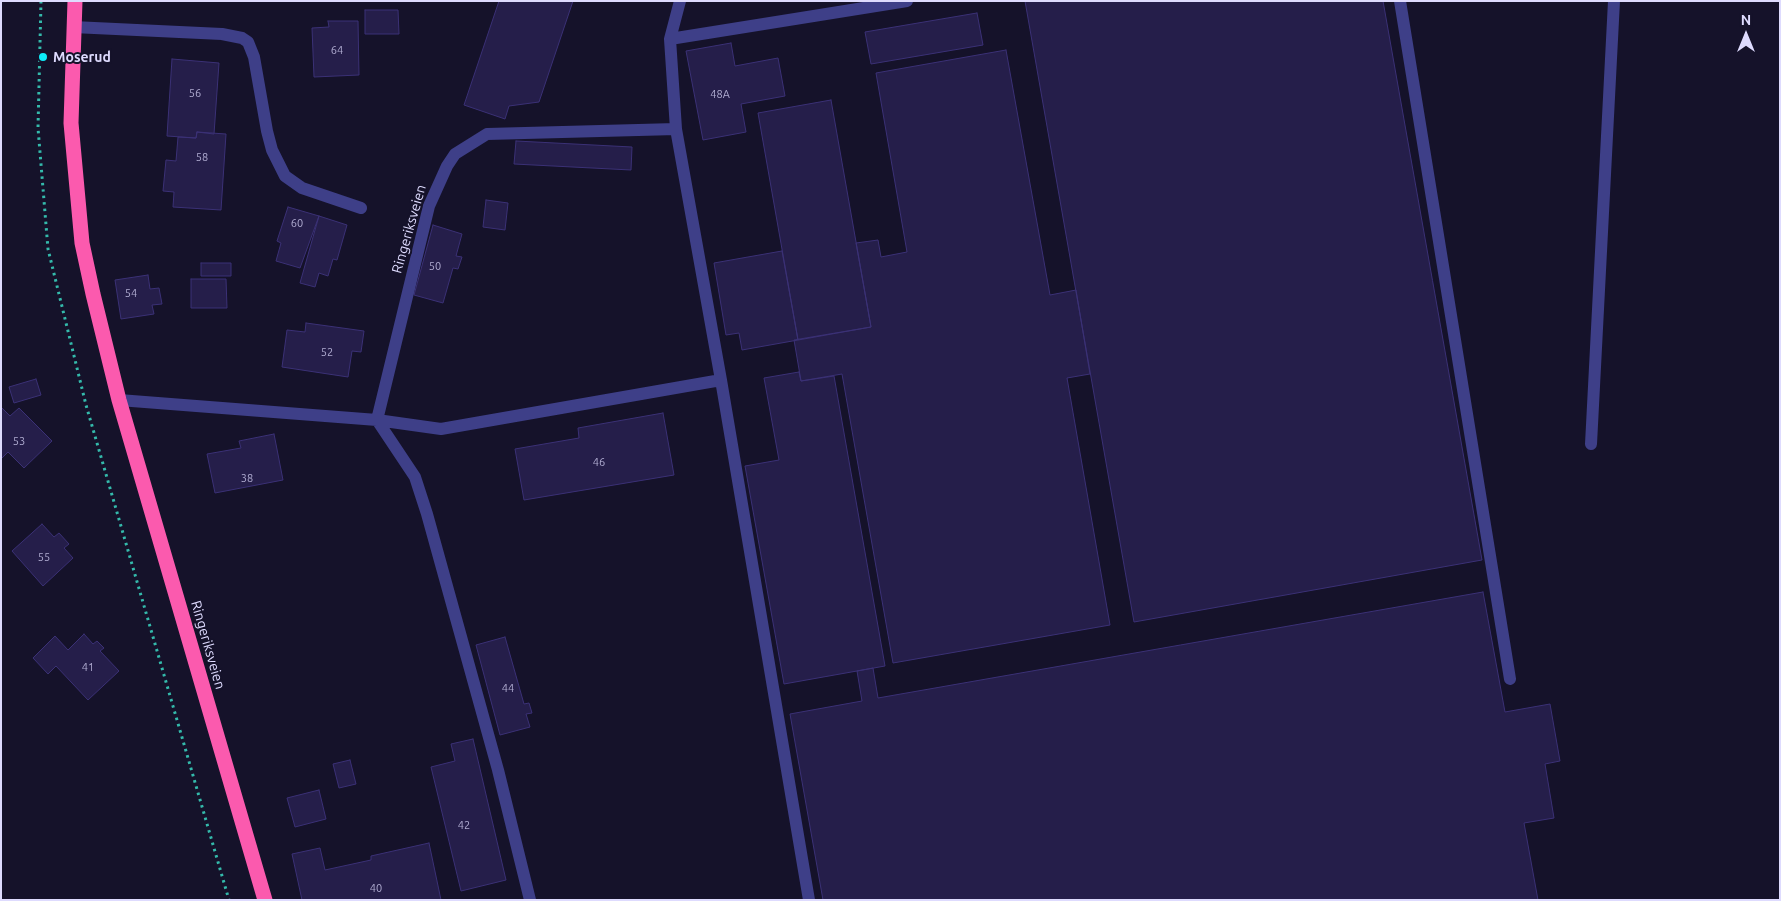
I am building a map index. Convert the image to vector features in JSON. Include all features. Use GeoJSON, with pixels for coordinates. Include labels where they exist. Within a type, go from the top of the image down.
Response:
{"type":"FeatureCollection","features":[{"type":"Feature","properties":{"kind":"highway","name":"Ringeriksveien"},"geometry":{"type":"LineString","coordinates":[[75,1],[71,123],[82,243],[119,400],[265,900]]}},
{"type":"Feature","properties":{"kind":"lane"},"geometry":{"type":"LineString","coordinates":[[680,1],[670,39],[676,129],[721,380],[808,900]]}},
{"type":"Feature","properties":{"kind":"lane"},"geometry":{"type":"LineString","coordinates":[[670,39],[907,1]]}},
{"type":"Feature","properties":{"kind":"lane"},"geometry":{"type":"LineString","coordinates":[[1400,1],[1510,679]]}},
{"type":"Feature","properties":{"kind":"lane"},"geometry":{"type":"LineString","coordinates":[[1591,444],[1614,1]]}},
{"type":"Feature","properties":{"kind":"lane"},"geometry":{"type":"LineString","coordinates":[[73,27],[222,34],[242,38],[248,42],[254,57],[267,131],[272,150],[285,176],[302,188],[361,208]]}},
{"type":"Feature","properties":{"kind":"lane","name":"Ringeriksveien"},"geometry":{"type":"LineString","coordinates":[[377,420],[429,206],[447,166],[455,154],[487,134],[676,129]]}},
{"type":"Feature","properties":{"kind":"lane"},"geometry":{"type":"LineString","coordinates":[[119,400],[377,420],[441,429],[721,380]]}},
{"type":"Feature","properties":{"kind":"lane"},"geometry":{"type":"LineString","coordinates":[[377,420],[414,477],[427,514],[498,770],[530,900]]}},
{"type":"Feature","properties":{"kind":"building"},"geometry":{"type":"Polygon","coordinates":[[[499,1],[573,1],[539,102],[509,106],[505,119],[464,105],[499,1]]]}},
{"type":"Feature","properties":{"kind":"building"},"geometry":{"type":"Polygon","coordinates":[[[1025,1],[1383,1],[1482,560],[1134,622],[1025,1]]]}},
{"type":"Feature","properties":{"kind":"building"},"geometry":{"type":"Polygon","coordinates":[[[365,10],[398,10],[399,34],[365,34],[365,10]]]}},
{"type":"Feature","properties":{"kind":"building"},"geometry":{"type":"Polygon","coordinates":[[[977,13],[983,45],[871,64],[865,32],[977,13]]]}},
{"type":"Feature","properties":{"kind":"building"},"geometry":{"type":"Polygon","coordinates":[[[328,21],[358,21],[359,75],[314,77],[312,28],[329,27],[328,21]]]}},
{"type":"Feature","properties":{"kind":"building"},"geometry":{"type":"Polygon","coordinates":[[[731,43],[735,66],[778,58],[785,96],[741,104],[746,132],[703,140],[686,51],[731,43]]]}},
{"type":"Feature","properties":{"kind":"building"},"geometry":{"type":"Polygon","coordinates":[[[1006,50],[1050,295],[1076,290],[1090,374],[1067,378],[1110,625],[893,663],[842,374],[801,381],[794,340],[871,327],[856,243],[878,240],[881,257],[907,252],[876,73],[1006,50]]]}},
{"type":"Feature","properties":{"kind":"building"},"geometry":{"type":"Polygon","coordinates":[[[172,59],[219,63],[214,134],[197,132],[196,138],[167,136],[172,59]]]}},
{"type":"Feature","properties":{"kind":"building"},"geometry":{"type":"Polygon","coordinates":[[[831,100],[871,327],[798,340],[758,113],[831,100]]]}},
{"type":"Feature","properties":{"kind":"building"},"geometry":{"type":"Polygon","coordinates":[[[197,132],[226,134],[221,210],[173,207],[174,192],[163,191],[166,160],[176,161],[178,137],[196,138],[197,132]]]}},
{"type":"Feature","properties":{"kind":"building"},"geometry":{"type":"Polygon","coordinates":[[[516,141],[632,147],[631,170],[514,164],[516,141]]]}},
{"type":"Feature","properties":{"kind":"building"},"geometry":{"type":"Polygon","coordinates":[[[486,200],[508,203],[505,230],[483,227],[486,200]]]}},
{"type":"Feature","properties":{"kind":"building"},"geometry":{"type":"Polygon","coordinates":[[[288,207],[319,216],[300,268],[276,261],[281,243],[277,241],[288,207]]]}},
{"type":"Feature","properties":{"kind":"building"},"geometry":{"type":"Polygon","coordinates":[[[319,216],[347,225],[337,260],[333,259],[328,276],[319,273],[315,287],[300,283],[319,216]]]}},
{"type":"Feature","properties":{"kind":"building"},"geometry":{"type":"Polygon","coordinates":[[[433,225],[462,234],[456,256],[462,257],[458,269],[453,268],[443,303],[414,295],[433,225]]]}},
{"type":"Feature","properties":{"kind":"building"},"geometry":{"type":"Polygon","coordinates":[[[782,251],[798,340],[742,350],[739,333],[726,335],[714,263],[782,251]]]}},
{"type":"Feature","properties":{"kind":"building"},"geometry":{"type":"Polygon","coordinates":[[[201,263],[231,263],[231,276],[201,276],[201,263]]]}},
{"type":"Feature","properties":{"kind":"building"},"geometry":{"type":"Polygon","coordinates":[[[148,275],[150,289],[159,288],[162,304],[152,305],[154,314],[121,319],[115,280],[148,275]]]}},
{"type":"Feature","properties":{"kind":"building"},"geometry":{"type":"Polygon","coordinates":[[[191,279],[226,279],[227,308],[191,308],[191,279]]]}},
{"type":"Feature","properties":{"kind":"building"},"geometry":{"type":"Polygon","coordinates":[[[306,323],[364,331],[361,352],[352,351],[348,377],[282,367],[287,330],[305,332],[306,323]]]}},
{"type":"Feature","properties":{"kind":"building"},"geometry":{"type":"Polygon","coordinates":[[[799,372],[801,381],[834,376],[885,666],[784,684],[745,466],[779,460],[764,378],[799,372]]]}},
{"type":"Feature","properties":{"kind":"building"},"geometry":{"type":"Polygon","coordinates":[[[36,379],[41,395],[14,403],[9,387],[36,379]]]}},
{"type":"Feature","properties":{"kind":"building"},"geometry":{"type":"Polygon","coordinates":[[[1,407],[10,416],[19,408],[52,441],[24,468],[8,452],[1,459],[1,407]]]}},
{"type":"Feature","properties":{"kind":"building"},"geometry":{"type":"Polygon","coordinates":[[[663,413],[674,475],[524,500],[515,449],[579,438],[578,428],[663,413]]]}},
{"type":"Feature","properties":{"kind":"building"},"geometry":{"type":"Polygon","coordinates":[[[274,434],[283,480],[215,493],[207,454],[241,448],[239,441],[274,434]]]}},
{"type":"Feature","properties":{"kind":"building"},"geometry":{"type":"Polygon","coordinates":[[[42,524],[54,537],[59,533],[69,544],[64,548],[73,558],[43,586],[12,551],[42,524]]]}},
{"type":"Feature","properties":{"kind":"building"},"geometry":{"type":"Polygon","coordinates":[[[1483,592],[1505,712],[1550,704],[1560,761],[1545,764],[1554,818],[1524,823],[1538,900],[823,900],[790,714],[862,701],[857,671],[873,668],[878,698],[1483,592]]]}},
{"type":"Feature","properties":{"kind":"building"},"geometry":{"type":"Polygon","coordinates":[[[84,634],[93,644],[97,641],[104,648],[100,651],[119,671],[88,700],[56,666],[48,674],[33,658],[55,636],[68,650],[84,634]]]}},
{"type":"Feature","properties":{"kind":"building"},"geometry":{"type":"Polygon","coordinates":[[[505,637],[524,704],[529,703],[532,713],[526,714],[530,727],[500,735],[476,645],[505,637]]]}},
{"type":"Feature","properties":{"kind":"building"},"geometry":{"type":"Polygon","coordinates":[[[473,739],[506,880],[461,891],[431,767],[455,761],[451,744],[473,739]]]}},
{"type":"Feature","properties":{"kind":"building"},"geometry":{"type":"Polygon","coordinates":[[[350,760],[356,784],[339,788],[333,764],[350,760]]]}},
{"type":"Feature","properties":{"kind":"building"},"geometry":{"type":"Polygon","coordinates":[[[319,790],[326,819],[295,827],[287,798],[319,790]]]}},
{"type":"Feature","properties":{"kind":"building"},"geometry":{"type":"Polygon","coordinates":[[[429,843],[441,900],[302,900],[292,854],[320,848],[325,870],[371,860],[371,856],[429,843]]]}},
{"type":"Feature","properties":{"kind":"place","name":"Moserud"},"geometry":{"type":"Point","coordinates":[43,57]}}]}
